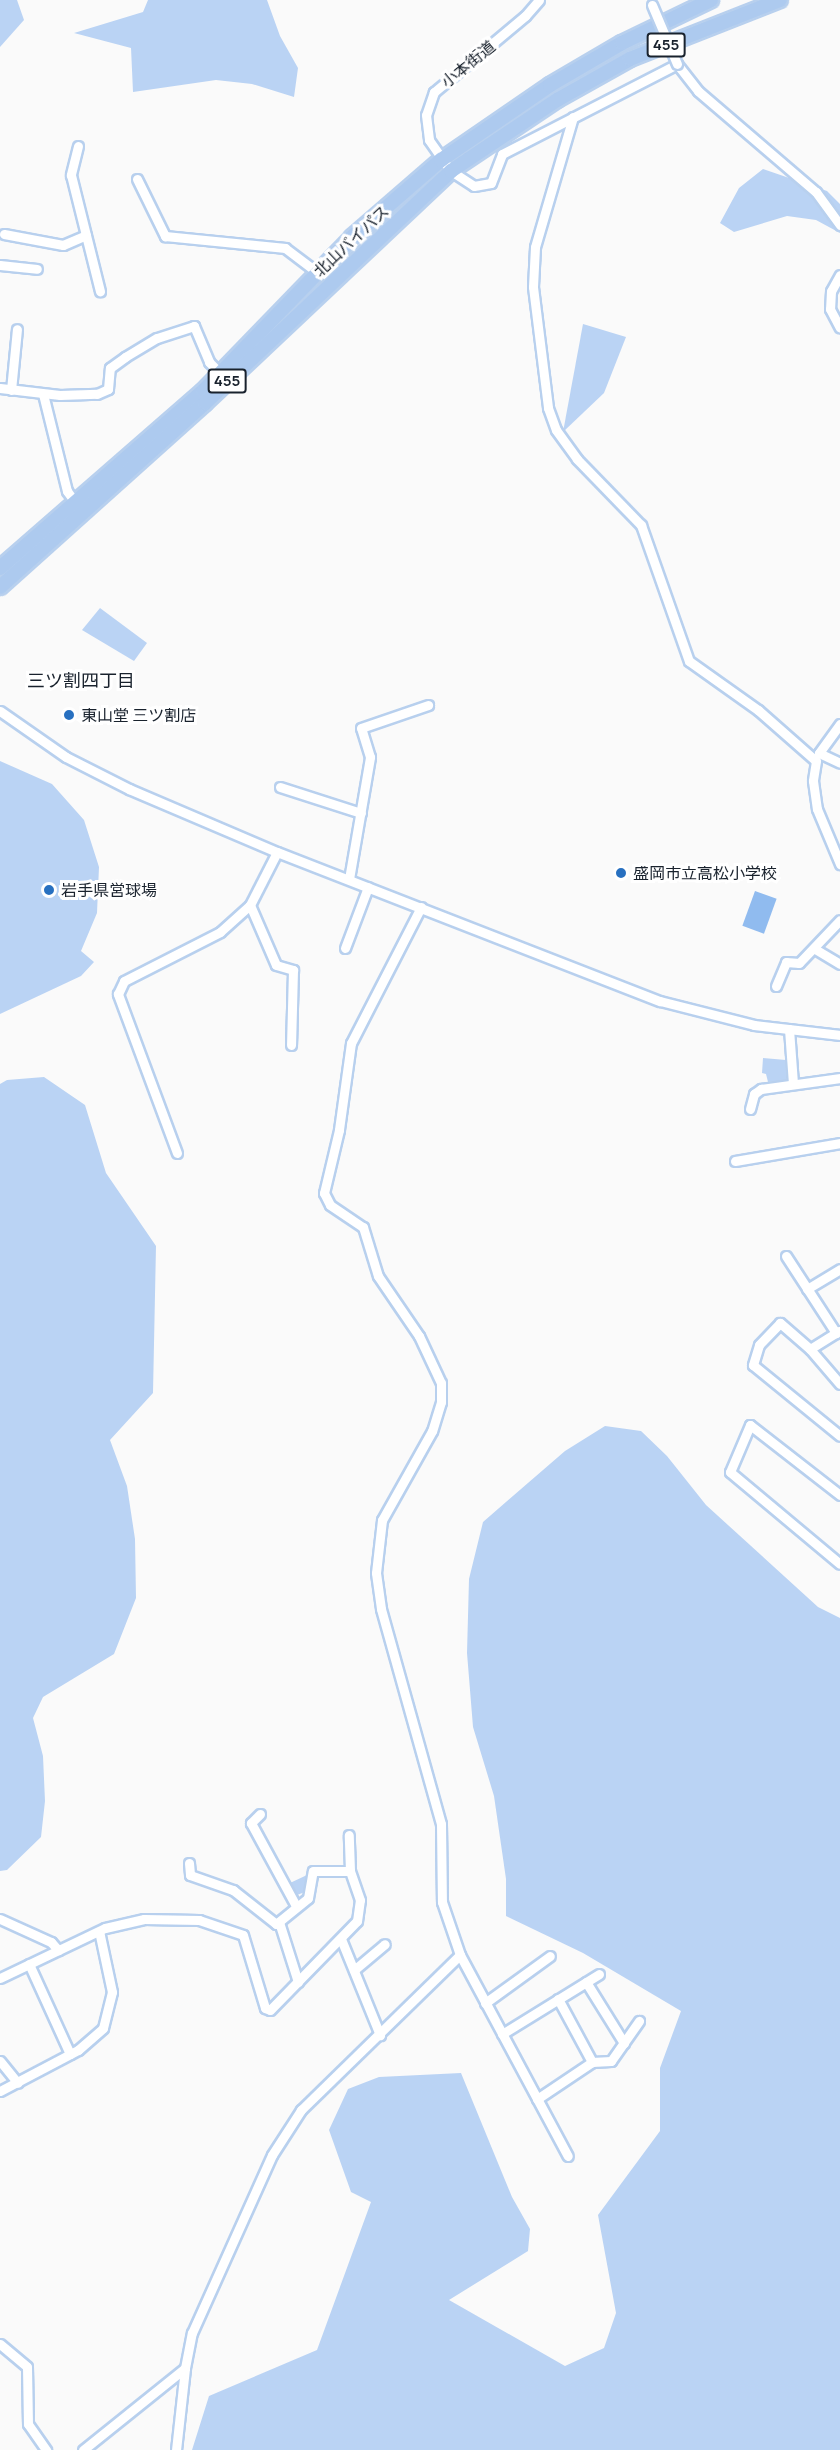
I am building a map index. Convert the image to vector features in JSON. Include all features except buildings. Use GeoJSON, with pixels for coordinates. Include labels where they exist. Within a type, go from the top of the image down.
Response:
{"type":"FeatureCollection","features":[{"type":"Feature","properties":{"kind":"highway","name":"北山バイパス"},"geometry":{"type":"LineString","coordinates":[[0,568],[220,373],[352,237],[550,85],[622,44],[711,0]]}},
{"type":"Feature","properties":{"kind":"highway","name":"北山バイパス"},"geometry":{"type":"LineString","coordinates":[[0,587],[205,403],[446,166],[630,59],[780,0]]}},
{"type":"Feature","properties":{"kind":"street","name":"小本街道"},"geometry":{"type":"LineString","coordinates":[[446,166],[429,140],[426,115],[434,92],[525,16],[539,0]]}},
{"type":"Feature","properties":{"kind":"street"},"geometry":{"type":"LineString","coordinates":[[650,3],[677,64],[698,91],[816,192],[840,225]]}},
{"type":"Feature","properties":{"kind":"street"},"geometry":{"type":"LineString","coordinates":[[446,166],[474,186],[491,183],[502,154],[677,64]]}},
{"type":"Feature","properties":{"kind":"street"},"geometry":{"type":"LineString","coordinates":[[573,117],[535,248],[533,287],[547,399],[556,430],[577,459],[641,525],[689,661],[758,710],[816,761],[813,781],[817,809],[840,864]]}},
{"type":"Feature","properties":{"kind":"street"},"geometry":{"type":"LineString","coordinates":[[78,146],[71,175],[100,291]]}},
{"type":"Feature","properties":{"kind":"street"},"geometry":{"type":"LineString","coordinates":[[137,179],[165,236],[285,248],[317,272]]}},
{"type":"Feature","properties":{"kind":"street"},"geometry":{"type":"LineString","coordinates":[[4,234],[63,244],[86,235]]}},
{"type":"Feature","properties":{"kind":"street"},"geometry":{"type":"LineString","coordinates":[[0,265],[37,268]]}},
{"type":"Feature","properties":{"kind":"street"},"geometry":{"type":"LineString","coordinates":[[840,275],[831,291],[830,309],[840,328]]}},
{"type":"Feature","properties":{"kind":"street"},"geometry":{"type":"LineString","coordinates":[[0,388],[44,394],[97,394],[108,389],[110,368],[125,357],[157,338],[194,326],[209,362],[220,373]]}},
{"type":"Feature","properties":{"kind":"street"},"geometry":{"type":"LineString","coordinates":[[11,390],[17,329]]}},
{"type":"Feature","properties":{"kind":"street"},"geometry":{"type":"LineString","coordinates":[[44,394],[67,491],[75,502]]}},
{"type":"Feature","properties":{"kind":"street"},"geometry":{"type":"LineString","coordinates":[[349,879],[370,757],[362,728],[428,705]]}},
{"type":"Feature","properties":{"kind":"street"},"geometry":{"type":"LineString","coordinates":[[0,711],[66,757],[118,783],[277,852],[660,1001],[703,1015],[840,1035]]}},
{"type":"Feature","properties":{"kind":"street"},"geometry":{"type":"LineString","coordinates":[[840,724],[819,753],[840,763]]}},
{"type":"Feature","properties":{"kind":"street"},"geometry":{"type":"LineString","coordinates":[[280,787],[360,813]]}},
{"type":"Feature","properties":{"kind":"street"},"geometry":{"type":"LineString","coordinates":[[177,1153],[118,994],[124,981],[220,932],[250,906],[277,852]]}},
{"type":"Feature","properties":{"kind":"street"},"geometry":{"type":"LineString","coordinates":[[345,948],[368,887]]}},
{"type":"Feature","properties":{"kind":"street"},"geometry":{"type":"LineString","coordinates":[[250,906],[276,966],[294,970],[291,1045]]}},
{"type":"Feature","properties":{"kind":"street"},"geometry":{"type":"LineString","coordinates":[[421,907],[351,1043],[339,1130],[324,1193],[330,1205],[363,1227],[378,1276],[420,1336],[441,1383],[441,1402],[432,1431],[382,1520],[376,1573],[381,1609],[441,1824],[442,1902],[460,1955],[568,2156]]}},
{"type":"Feature","properties":{"kind":"street"},"geometry":{"type":"LineString","coordinates":[[776,986],[786,962],[799,963],[815,949],[840,920]]}},
{"type":"Feature","properties":{"kind":"street"},"geometry":{"type":"LineString","coordinates":[[815,949],[840,964]]}},
{"type":"Feature","properties":{"kind":"street"},"geometry":{"type":"LineString","coordinates":[[789,1029],[793,1084]]}},
{"type":"Feature","properties":{"kind":"street"},"geometry":{"type":"LineString","coordinates":[[750,1109],[754,1094],[761,1089],[840,1078]]}},
{"type":"Feature","properties":{"kind":"street"},"geometry":{"type":"LineString","coordinates":[[735,1161],[840,1143]]}},
{"type":"Feature","properties":{"kind":"street"},"geometry":{"type":"LineString","coordinates":[[786,1256],[838,1331],[810,1349]]}},
{"type":"Feature","properties":{"kind":"street"},"geometry":{"type":"LineString","coordinates":[[807,1289],[840,1269]]}},
{"type":"Feature","properties":{"kind":"street"},"geometry":{"type":"LineString","coordinates":[[840,1384],[810,1349],[780,1323],[759,1345],[753,1365],[840,1436]]}},
{"type":"Feature","properties":{"kind":"street"},"geometry":{"type":"LineString","coordinates":[[840,1496],[750,1425],[730,1472],[840,1564]]}},
{"type":"Feature","properties":{"kind":"street"},"geometry":{"type":"LineString","coordinates":[[260,1814],[250,1823],[296,1906]]}},
{"type":"Feature","properties":{"kind":"street"},"geometry":{"type":"LineString","coordinates":[[0,1978],[99,1931],[144,1919],[199,1920],[243,1935],[265,2008],[278,2007],[298,1982],[357,1921],[360,1911],[356,1881],[350,1871],[349,1835]]}},
{"type":"Feature","properties":{"kind":"street"},"geometry":{"type":"LineString","coordinates":[[189,1863],[190,1875],[223,1884],[244,1896],[272,1923],[279,1922],[308,1898],[313,1871],[350,1871]]}},
{"type":"Feature","properties":{"kind":"street"},"geometry":{"type":"LineString","coordinates":[[0,1919],[51,1941],[58,1950]]}},
{"type":"Feature","properties":{"kind":"street"},"geometry":{"type":"LineString","coordinates":[[279,1922],[298,1982]]}},
{"type":"Feature","properties":{"kind":"street"},"geometry":{"type":"LineString","coordinates":[[0,2091],[70,2054],[97,2035],[110,2010],[112,1992],[99,1931]]}},
{"type":"Feature","properties":{"kind":"street"},"geometry":{"type":"LineString","coordinates":[[341,1939],[380,2035]]}},
{"type":"Feature","properties":{"kind":"street"},"geometry":{"type":"LineString","coordinates":[[354,1970],[385,1944]]}},
{"type":"Feature","properties":{"kind":"street"},"geometry":{"type":"LineString","coordinates":[[176,2450],[185,2368],[192,2333],[272,2155],[301,2110],[460,1955]]}},
{"type":"Feature","properties":{"kind":"street"},"geometry":{"type":"LineString","coordinates":[[485,2002],[550,1956]]}},
{"type":"Feature","properties":{"kind":"street"},"geometry":{"type":"LineString","coordinates":[[29,1964],[70,2054]]}},
{"type":"Feature","properties":{"kind":"street"},"geometry":{"type":"LineString","coordinates":[[502,2034],[598,1974]]}},
{"type":"Feature","properties":{"kind":"street"},"geometry":{"type":"LineString","coordinates":[[586,1982],[624,2043]]}},
{"type":"Feature","properties":{"kind":"street"},"geometry":{"type":"LineString","coordinates":[[558,2000],[592,2062]]}},
{"type":"Feature","properties":{"kind":"street"},"geometry":{"type":"LineString","coordinates":[[537,2098],[592,2062],[611,2061],[639,2021]]}},
{"type":"Feature","properties":{"kind":"street"},"geometry":{"type":"LineString","coordinates":[[0,2061],[18,2083]]}},
{"type":"Feature","properties":{"kind":"street"},"geometry":{"type":"LineString","coordinates":[[0,2344],[27,2367],[28,2424],[46,2450]]}},
{"type":"Feature","properties":{"kind":"street"},"geometry":{"type":"LineString","coordinates":[[83,2450],[185,2368]]}},
{"type":"Feature","properties":{"kind":"shaded area"},"geometry":{"type":"Polygon","coordinates":[[[0,0],[17,0],[24,20],[0,47],[0,0]]]}},
{"type":"Feature","properties":{"kind":"shaded area"},"geometry":{"type":"Polygon","coordinates":[[[148,0],[267,0],[280,36],[298,68],[294,97],[252,84],[216,80],[133,92],[131,48],[74,33],[143,12],[148,0]]]}},
{"type":"Feature","properties":{"kind":"shaded area"},"geometry":{"type":"Polygon","coordinates":[[[763,169],[827,191],[840,204],[840,233],[816,220],[787,216],[734,232],[720,223],[739,188],[763,169]]]}},
{"type":"Feature","properties":{"kind":"shaded area"},"geometry":{"type":"Polygon","coordinates":[[[583,324],[626,337],[604,393],[563,432],[583,324]]]}},
{"type":"Feature","properties":{"kind":"shaded area"},"geometry":{"type":"Polygon","coordinates":[[[100,608],[147,643],[134,661],[82,630],[100,608]]]}},
{"type":"Feature","properties":{"kind":"shaded area","name":"岩手県営球場"},"geometry":{"type":"Polygon","coordinates":[[[0,761],[52,784],[84,820],[99,867],[97,913],[81,951],[94,962],[81,976],[0,1014],[0,761]]]}},
{"type":"Feature","properties":{"kind":"shaded area"},"geometry":{"type":"Polygon","coordinates":[[[755,891],[777,899],[764,934],[742,926],[755,891]]]}},
{"type":"Feature","properties":{"kind":"shaded area"},"geometry":{"type":"Polygon","coordinates":[[[763,1058],[786,1060],[788,1080],[768,1082],[766,1074],[762,1073],[763,1058]]]}},
{"type":"Feature","properties":{"kind":"shaded area"},"geometry":{"type":"Polygon","coordinates":[[[44,1077],[85,1105],[106,1173],[156,1246],[153,1393],[110,1440],[127,1486],[135,1539],[136,1598],[114,1654],[43,1697],[33,1718],[43,1756],[45,1801],[41,1837],[7,1870],[0,1871],[0,1084],[7,1080],[44,1077]]]}},
{"type":"Feature","properties":{"kind":"shaded area"},"geometry":{"type":"Polygon","coordinates":[[[605,1426],[641,1431],[667,1456],[706,1505],[818,1607],[840,1618],[840,2450],[192,2450],[209,2396],[317,2350],[371,2202],[351,2192],[329,2130],[348,2089],[379,2077],[461,2073],[512,2197],[530,2229],[528,2251],[449,2300],[565,2366],[604,2348],[616,2313],[598,2215],[660,2131],[660,2068],[681,2011],[583,1953],[506,1916],[506,1879],[494,1796],[473,1727],[467,1653],[469,1579],[483,1522],[565,1451],[605,1426]]]}},
{"type":"Feature","properties":{"kind":"shaded area"},"geometry":{"type":"Polygon","coordinates":[[[307,1875],[305,1892],[297,1895],[290,1883],[307,1875]]]}},
{"type":"Feature","properties":{"kind":"place","name":"東山堂 三ツ割店"},"geometry":{"type":"Point","coordinates":[69,715]}},
{"type":"Feature","properties":{"kind":"place","name":"盛岡市立高松小学校"},"geometry":{"type":"Point","coordinates":[621,873]}},
{"type":"Feature","properties":{"kind":"place","name":"岩手県営球場"},"geometry":{"type":"Point","coordinates":[49,890]}},
{"type":"Feature","properties":{"kind":"district","name":"三ツ割四丁目"},"geometry":{"type":"Point","coordinates":[81,680]}}]}
